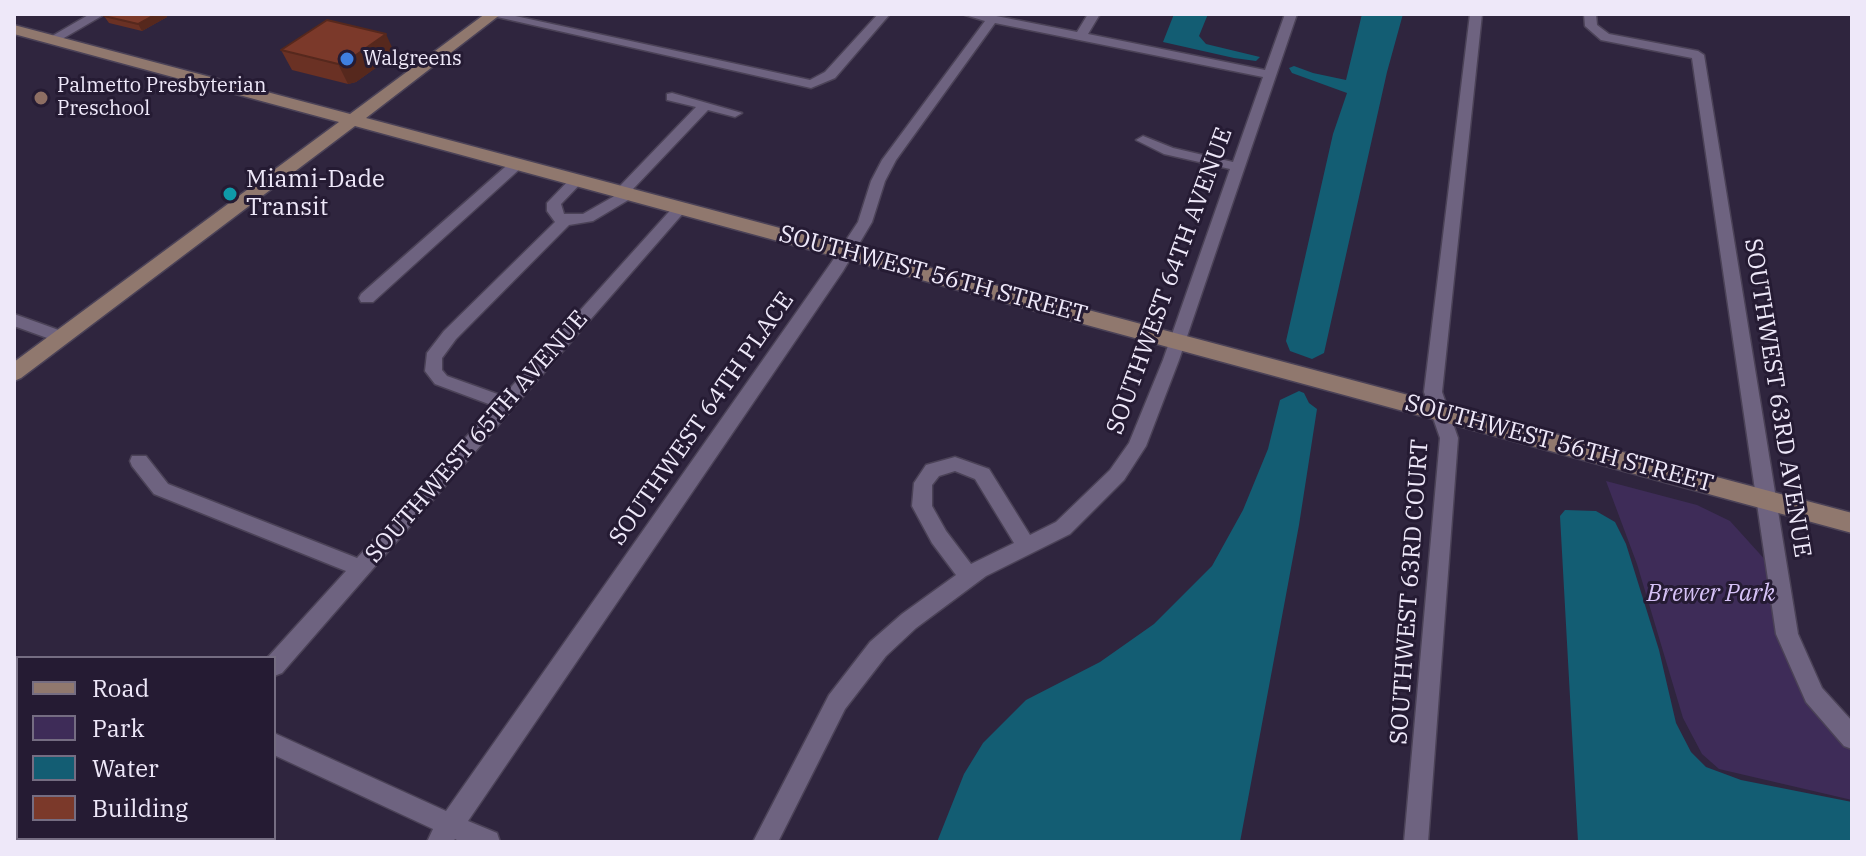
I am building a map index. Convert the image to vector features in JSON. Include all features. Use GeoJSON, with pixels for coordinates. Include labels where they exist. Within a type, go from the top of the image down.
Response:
{"type":"FeatureCollection","features":[{"type":"Feature","properties":{"kind":"main road"},"geometry":{"type":"LineString","coordinates":[[14,373],[492,14]]}},
{"type":"Feature","properties":{"kind":"main road","name":"SOUTHWEST 56TH STREET"},"geometry":{"type":"LineString","coordinates":[[14,29],[1852,523]]}},
{"type":"Feature","properties":{"kind":"street"},"geometry":{"type":"LineString","coordinates":[[53,39],[99,14]]}},
{"type":"Feature","properties":{"kind":"street"},"geometry":{"type":"LineString","coordinates":[[492,14],[800,83],[817,83],[830,75],[884,14]]}},
{"type":"Feature","properties":{"kind":"street"},"geometry":{"type":"LineString","coordinates":[[968,14],[1270,75]]}},
{"type":"Feature","properties":{"kind":"street"},"geometry":{"type":"LineString","coordinates":[[1080,37],[1094,14]]}},
{"type":"Feature","properties":{"kind":"street","name":"SOUTHWEST 64TH AVENUE"},"geometry":{"type":"LineString","coordinates":[[765,842],[818,734],[850,683],[900,629],[969,577],[1054,533],[1075,518],[1127,461],[1143,433],[1177,341],[1291,14]]}},
{"type":"Feature","properties":{"kind":"street","name":"SOUTHWEST 63RD COURT"},"geometry":{"type":"LineString","coordinates":[[1416,842],[1449,438],[1433,392],[1476,14]]}},
{"type":"Feature","properties":{"kind":"street","name":"SOUTHWEST 63RD AVENUE"},"geometry":{"type":"LineString","coordinates":[[1590,14],[1591,26],[1597,33],[1611,39],[1698,55],[1790,644],[1814,695],[1850,736]]}},
{"type":"Feature","properties":{"kind":"street","name":"SOUTHWEST 64TH PLACE"},"geometry":{"type":"LineString","coordinates":[[445,834],[847,252],[865,222],[878,181],[889,160],[992,19]]}},
{"type":"Feature","properties":{"kind":"street"},"geometry":{"type":"LineString","coordinates":[[672,97],[735,113]]}},
{"type":"Feature","properties":{"kind":"street"},"geometry":{"type":"LineString","coordinates":[[578,179],[554,203],[556,215],[565,220],[588,218],[626,192],[706,105]]}},
{"type":"Feature","properties":{"kind":"street"},"geometry":{"type":"LineString","coordinates":[[1143,140],[1169,151],[1238,167]]}},
{"type":"Feature","properties":{"kind":"street"},"geometry":{"type":"LineString","coordinates":[[367,298],[518,163]]}},
{"type":"Feature","properties":{"kind":"street","name":"SOUTHWEST 65TH AVENUE"},"geometry":{"type":"LineString","coordinates":[[276,664],[681,207]]}},
{"type":"Feature","properties":{"kind":"street"},"geometry":{"type":"LineString","coordinates":[[506,404],[441,380],[434,371],[433,357],[450,335],[565,220]]}},
{"type":"Feature","properties":{"kind":"street"},"geometry":{"type":"LineString","coordinates":[[14,320],[61,337]]}},
{"type":"Feature","properties":{"kind":"street"},"geometry":{"type":"LineString","coordinates":[[139,461],[161,489],[361,568]]}},
{"type":"Feature","properties":{"kind":"street"},"geometry":{"type":"LineString","coordinates":[[969,577],[939,537],[922,506],[923,483],[933,470],[955,464],[982,474],[1026,546]]}},
{"type":"Feature","properties":{"kind":"street"},"geometry":{"type":"LineString","coordinates":[[276,745],[445,834],[488,842]]}},
{"type":"Feature","properties":{"kind":"green space","name":"Brewer Park"},"geometry":{"type":"Polygon","coordinates":[[[1606,481],[1697,505],[1730,521],[1768,563],[1780,636],[1797,682],[1808,701],[1852,750],[1852,800],[1719,769],[1702,754],[1683,718],[1637,564],[1606,481]]]}},
{"type":"Feature","properties":{"kind":"water"},"geometry":{"type":"Polygon","coordinates":[[[1174,14],[1208,14],[1199,36],[1206,44],[1260,57],[1256,61],[1234,58],[1163,42],[1174,14]]]}},
{"type":"Feature","properties":{"kind":"water"},"geometry":{"type":"Polygon","coordinates":[[[1362,14],[1403,14],[1387,72],[1324,353],[1312,359],[1290,351],[1286,341],[1333,134],[1347,93],[1292,73],[1289,68],[1294,66],[1346,80],[1362,14]]]}},
{"type":"Feature","properties":{"kind":"water"},"geometry":{"type":"Polygon","coordinates":[[[1299,391],[1317,409],[1299,525],[1240,842],[937,842],[964,774],[983,743],[1026,700],[1100,662],[1154,624],[1212,566],[1243,510],[1268,449],[1280,400],[1299,391]]]}},
{"type":"Feature","properties":{"kind":"water"},"geometry":{"type":"Polygon","coordinates":[[[1565,510],[1596,511],[1615,522],[1626,544],[1659,650],[1676,723],[1691,752],[1706,767],[1741,780],[1852,802],[1852,842],[1578,842],[1560,516],[1565,510]]]}},
{"type":"Feature","properties":{"kind":"building"},"geometry":{"type":"Polygon","coordinates":[[[156,14],[138,24],[104,16],[156,14]]]}},
{"type":"Feature","properties":{"kind":"building"},"geometry":{"type":"Polygon","coordinates":[[[327,20],[386,34],[346,62],[338,64],[281,50],[327,20]]]}},
{"type":"Feature","properties":{"kind":"place","name":"Walgreens"},"geometry":{"type":"Point","coordinates":[347,59]}},
{"type":"Feature","properties":{"kind":"place","name":"Palmetto Presbyterian Preschool"},"geometry":{"type":"Point","coordinates":[41,98]}},
{"type":"Feature","properties":{"kind":"place","name":"Miami-Dade Transit"},"geometry":{"type":"Point","coordinates":[230,194]}}]}
